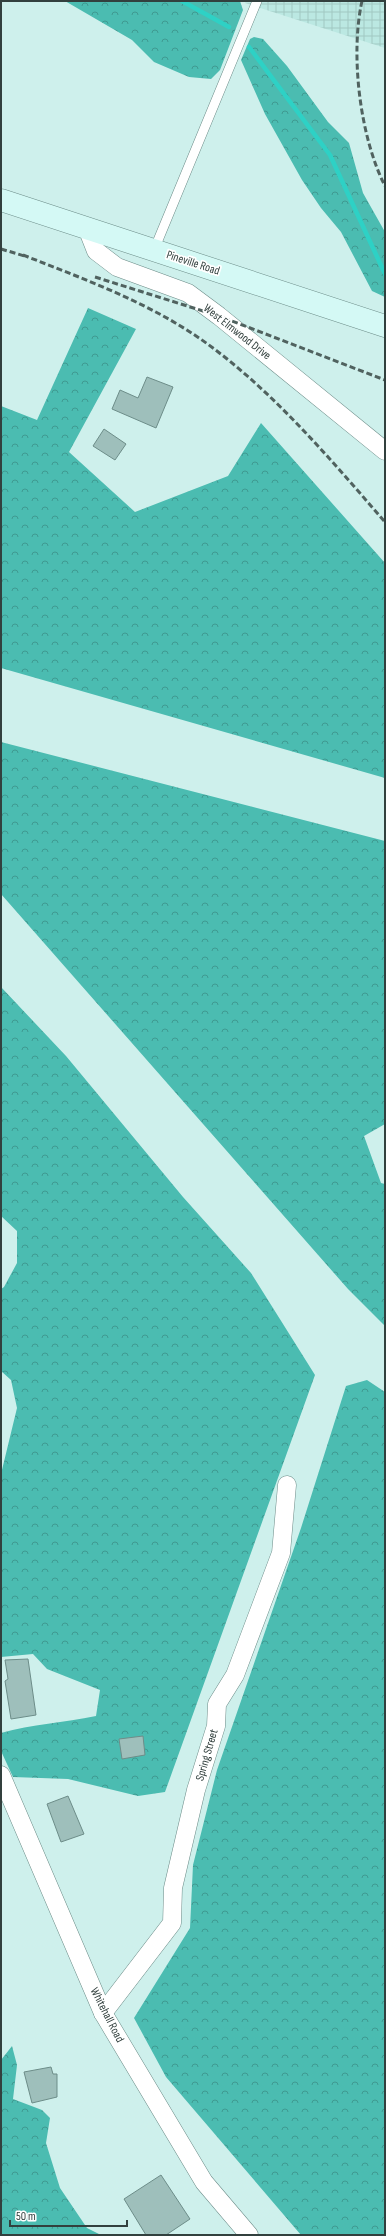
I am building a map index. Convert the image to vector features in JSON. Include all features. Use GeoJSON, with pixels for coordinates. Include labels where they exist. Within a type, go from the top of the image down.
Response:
{"type":"FeatureCollection","features":[{"type":"Feature","properties":{"kind":"main road","name":"Pineville Road"},"geometry":{"type":"LineString","coordinates":[[1,200],[385,326]]}},
{"type":"Feature","properties":{"kind":"street","name":"West Elmwood Drive"},"geometry":{"type":"LineString","coordinates":[[87,228],[96,251],[117,267],[188,293],[219,316],[385,451]]}},
{"type":"Feature","properties":{"kind":"street","name":"Spring Street"},"geometry":{"type":"LineString","coordinates":[[103,2013],[172,1923],[173,1888],[196,1790],[216,1726],[217,1704],[235,1675],[281,1553],[287,1485]]}},
{"type":"Feature","properties":{"kind":"street","name":"Whitehall Road"},"geometry":{"type":"LineString","coordinates":[[1,1775],[103,2013],[204,2182],[249,2235]]}},
{"type":"Feature","properties":{"kind":"lane"},"geometry":{"type":"LineString","coordinates":[[154,250],[257,1]]}},
{"type":"Feature","properties":{"kind":"shaded area"},"geometry":{"type":"Polygon","coordinates":[[[246,1],[385,1],[385,48],[245,3],[246,1]]]}},
{"type":"Feature","properties":{"kind":"green space"},"geometry":{"type":"Polygon","coordinates":[[[65,1],[240,1],[243,10],[220,70],[211,79],[189,77],[154,62],[132,40],[65,1]]]}},
{"type":"Feature","properties":{"kind":"green space"},"geometry":{"type":"Polygon","coordinates":[[[254,37],[263,39],[287,66],[328,122],[349,143],[363,193],[385,232],[385,297],[372,291],[341,232],[321,208],[302,180],[265,114],[241,60],[250,39],[254,37]]]}},
{"type":"Feature","properties":{"kind":"green space"},"geometry":{"type":"Polygon","coordinates":[[[88,308],[136,329],[69,452],[135,512],[228,476],[261,423],[385,563],[385,778],[1,668],[1,406],[37,420],[88,308]]]}},
{"type":"Feature","properties":{"kind":"green space"},"geometry":{"type":"Polygon","coordinates":[[[1,742],[385,841],[385,1124],[364,1136],[381,1183],[385,1184],[385,1326],[348,1289],[1,894],[1,742]]]}},
{"type":"Feature","properties":{"kind":"green space"},"geometry":{"type":"Polygon","coordinates":[[[1,987],[66,1056],[183,1197],[251,1273],[315,1375],[165,1792],[138,1796],[68,1779],[13,1777],[1,1751],[1,1733],[96,1716],[100,1690],[47,1669],[33,1654],[1,1657],[1,1474],[17,1408],[11,1380],[1,1371],[1,1289],[4,1287],[17,1263],[17,1231],[1,1216],[1,987]]]}},
{"type":"Feature","properties":{"kind":"green space"},"geometry":{"type":"Polygon","coordinates":[[[367,1380],[385,1392],[385,2235],[301,2235],[166,2077],[134,2018],[190,1928],[193,1865],[217,1770],[301,1528],[346,1386],[367,1380]]]}},
{"type":"Feature","properties":{"kind":"green space"},"geometry":{"type":"Polygon","coordinates":[[[12,2046],[17,2065],[13,2099],[42,2110],[50,2118],[46,2143],[60,2188],[87,2228],[101,2235],[1,2235],[1,2060],[12,2046]]]}},
{"type":"Feature","properties":{"kind":"building"},"geometry":{"type":"Polygon","coordinates":[[[147,377],[173,387],[156,428],[112,409],[120,390],[138,398],[147,377]]]}},
{"type":"Feature","properties":{"kind":"building"},"geometry":{"type":"Polygon","coordinates":[[[104,429],[126,444],[115,460],[93,446],[104,429]]]}},
{"type":"Feature","properties":{"kind":"building"},"geometry":{"type":"Polygon","coordinates":[[[28,1659],[36,1715],[11,1719],[5,1681],[8,1679],[5,1660],[28,1659]]]}},
{"type":"Feature","properties":{"kind":"building"},"geometry":{"type":"Polygon","coordinates":[[[143,1736],[145,1755],[122,1759],[119,1739],[143,1736]]]}},
{"type":"Feature","properties":{"kind":"building"},"geometry":{"type":"Polygon","coordinates":[[[68,1796],[84,1834],[61,1842],[47,1804],[68,1796]]]}},
{"type":"Feature","properties":{"kind":"building"},"geometry":{"type":"Polygon","coordinates":[[[51,2067],[53,2074],[57,2074],[57,2097],[32,2103],[24,2072],[51,2067]]]}},
{"type":"Feature","properties":{"kind":"building"},"geometry":{"type":"Polygon","coordinates":[[[161,2175],[190,2219],[166,2235],[146,2235],[124,2199],[161,2175]]]}},
{"type":"Feature","properties":{"kind":"waterway"},"geometry":{"type":"LineString","coordinates":[[182,1],[229,27]]}},
{"type":"Feature","properties":{"kind":"waterway"},"geometry":{"type":"LineString","coordinates":[[249,47],[330,155],[385,274]]}},
{"type":"Feature","properties":{"kind":"railway"},"geometry":{"type":"LineString","coordinates":[[362,1],[357,46],[357,70],[360,95],[369,144],[376,166],[385,186]]}},
{"type":"Feature","properties":{"kind":"railway"},"geometry":{"type":"LineString","coordinates":[[1,249],[28,257]]}},
{"type":"Feature","properties":{"kind":"railway"},"geometry":{"type":"LineString","coordinates":[[23,255],[121,295],[169,319],[213,348],[260,387],[304,430],[385,522]]}},
{"type":"Feature","properties":{"kind":"railway"},"geometry":{"type":"LineString","coordinates":[[95,277],[219,316],[385,380]]}}]}
